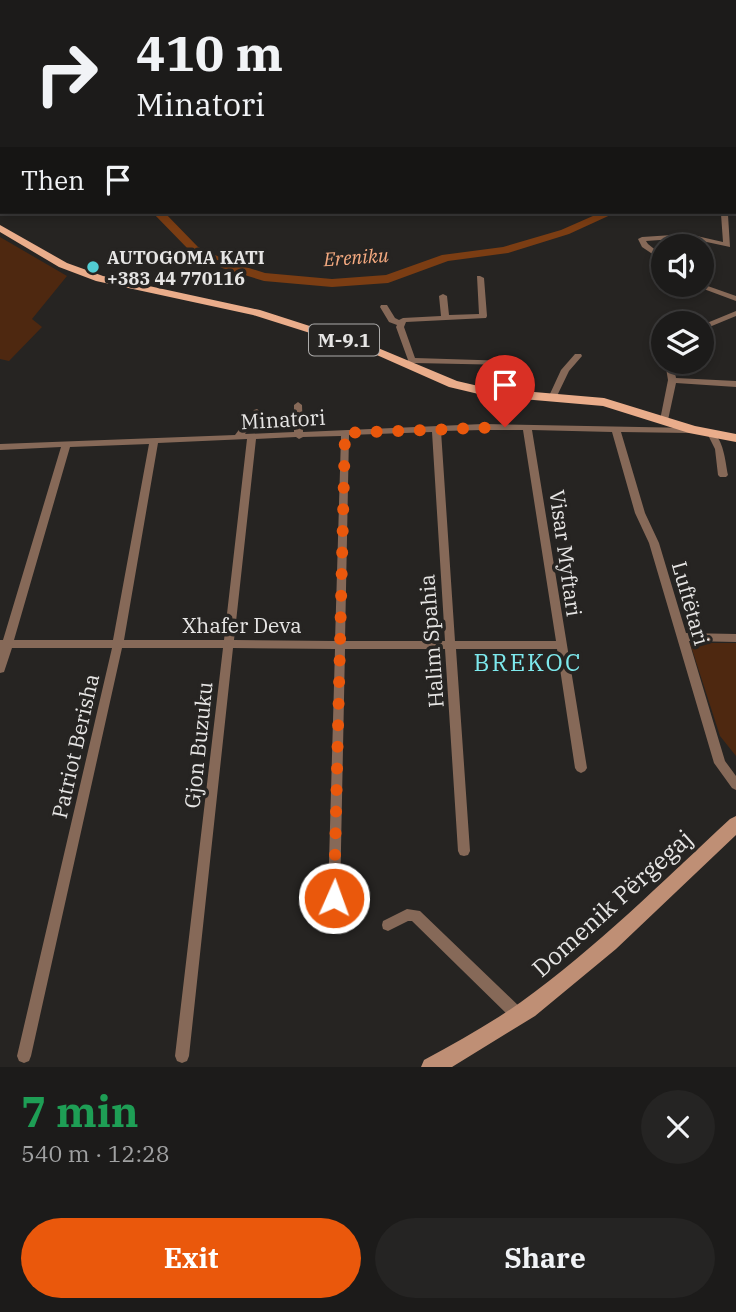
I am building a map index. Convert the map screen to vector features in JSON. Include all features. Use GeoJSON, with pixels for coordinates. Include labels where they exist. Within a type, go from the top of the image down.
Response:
{"type":"FeatureCollection","features":[{"type":"Feature","properties":{"kind":"main road","name":"M-9.1"},"geometry":{"type":"LineString","coordinates":[[0,228],[63,265],[100,279],[256,313],[410,363],[472,390],[604,402],[694,429],[736,438]]}},
{"type":"Feature","properties":{"kind":"main road","name":"Domenik Përgegaj"},"geometry":{"type":"LineString","coordinates":[[431,1067],[519,1016],[592,959],[736,824]]}},
{"type":"Feature","properties":{"kind":"street"},"geometry":{"type":"LineString","coordinates":[[714,242],[727,245],[724,214]]}},
{"type":"Feature","properties":{"kind":"street"},"geometry":{"type":"LineString","coordinates":[[651,238],[642,239],[651,250]]}},
{"type":"Feature","properties":{"kind":"street"},"geometry":{"type":"LineString","coordinates":[[401,324],[408,319],[483,316],[480,278]]}},
{"type":"Feature","properties":{"kind":"street"},"geometry":{"type":"LineString","coordinates":[[714,291],[736,299]]}},
{"type":"Feature","properties":{"kind":"street"},"geometry":{"type":"LineString","coordinates":[[443,296],[445,316]]}},
{"type":"Feature","properties":{"kind":"street"},"geometry":{"type":"LineString","coordinates":[[384,307],[392,320],[401,324]]}},
{"type":"Feature","properties":{"kind":"street"},"geometry":{"type":"LineString","coordinates":[[714,323],[736,313]]}},
{"type":"Feature","properties":{"kind":"street"},"geometry":{"type":"LineString","coordinates":[[401,324],[410,363],[510,363]]}},
{"type":"Feature","properties":{"kind":"street"},"geometry":{"type":"LineString","coordinates":[[553,396],[570,361],[578,356]]}},
{"type":"Feature","properties":{"kind":"street"},"geometry":{"type":"LineString","coordinates":[[664,420],[671,374]]}},
{"type":"Feature","properties":{"kind":"street"},"geometry":{"type":"LineString","coordinates":[[672,380],[736,384]]}},
{"type":"Feature","properties":{"kind":"street"},"geometry":{"type":"LineString","coordinates":[[298,405],[299,436]]}},
{"type":"Feature","properties":{"kind":"street"},"geometry":{"type":"LineString","coordinates":[[237,438],[257,412]]}},
{"type":"Feature","properties":{"kind":"street","name":"Visar Myftari"},"geometry":{"type":"LineString","coordinates":[[527,427],[581,768]]}},
{"type":"Feature","properties":{"kind":"street","name":"Minatori"},"geometry":{"type":"LineString","coordinates":[[0,447],[154,443],[436,429],[694,429]]}},
{"type":"Feature","properties":{"kind":"street","name":"Halim Spahia"},"geometry":{"type":"LineString","coordinates":[[436,429],[464,851]]}},
{"type":"Feature","properties":{"kind":"street","name":"Luftëtari"},"geometry":{"type":"LineString","coordinates":[[616,429],[640,513],[654,543],[720,763],[736,785]]}},
{"type":"Feature","properties":{"kind":"street"},"geometry":{"type":"LineString","coordinates":[[334,898],[345,433]]}},
{"type":"Feature","properties":{"kind":"street"},"geometry":{"type":"LineString","coordinates":[[710,433],[719,449],[723,475]]}},
{"type":"Feature","properties":{"kind":"street","name":"Gjon Buzuku"},"geometry":{"type":"LineString","coordinates":[[181,1056],[252,438]]}},
{"type":"Feature","properties":{"kind":"street","name":"Patriot Berisha"},"geometry":{"type":"LineString","coordinates":[[24,1056],[118,644],[154,443]]}},
{"type":"Feature","properties":{"kind":"street"},"geometry":{"type":"LineString","coordinates":[[0,669],[4,644],[66,446]]}},
{"type":"Feature","properties":{"kind":"street"},"geometry":{"type":"LineString","coordinates":[[681,637],[736,638]]}},
{"type":"Feature","properties":{"kind":"street","name":"Xhafer Deva"},"geometry":{"type":"LineString","coordinates":[[4,644],[560,645]]}},
{"type":"Feature","properties":{"kind":"street"},"geometry":{"type":"LineString","coordinates":[[388,925],[407,915],[415,915],[519,1016]]}},
{"type":"Feature","properties":{"kind":"shaded area"},"geometry":{"type":"Polygon","coordinates":[[[0,237],[67,276],[32,319],[42,327],[9,361],[0,359],[0,237]]]}},
{"type":"Feature","properties":{"kind":"shaded area"},"geometry":{"type":"Polygon","coordinates":[[[690,643],[736,643],[736,756],[720,736],[690,643]]]}},
{"type":"Feature","properties":{"kind":"waterway","name":"Ereniku"},"geometry":{"type":"LineString","coordinates":[[160,214],[194,249],[226,265],[264,277],[332,283],[388,279],[446,258],[504,250],[565,232],[606,214]]}},
{"type":"Feature","properties":{"kind":"place","name":"AUTOGOMA KATI +383 44 770116"},"geometry":{"type":"Point","coordinates":[93,267]}},
{"type":"Feature","properties":{"kind":"district","name":"BREKOC"},"geometry":{"type":"Point","coordinates":[528,662]}},
{"type":"Feature","properties":{"kind":"route"},"geometry":{"type":"LineString","coordinates":[[334,898],[345,433],[505,427]]}}]}
